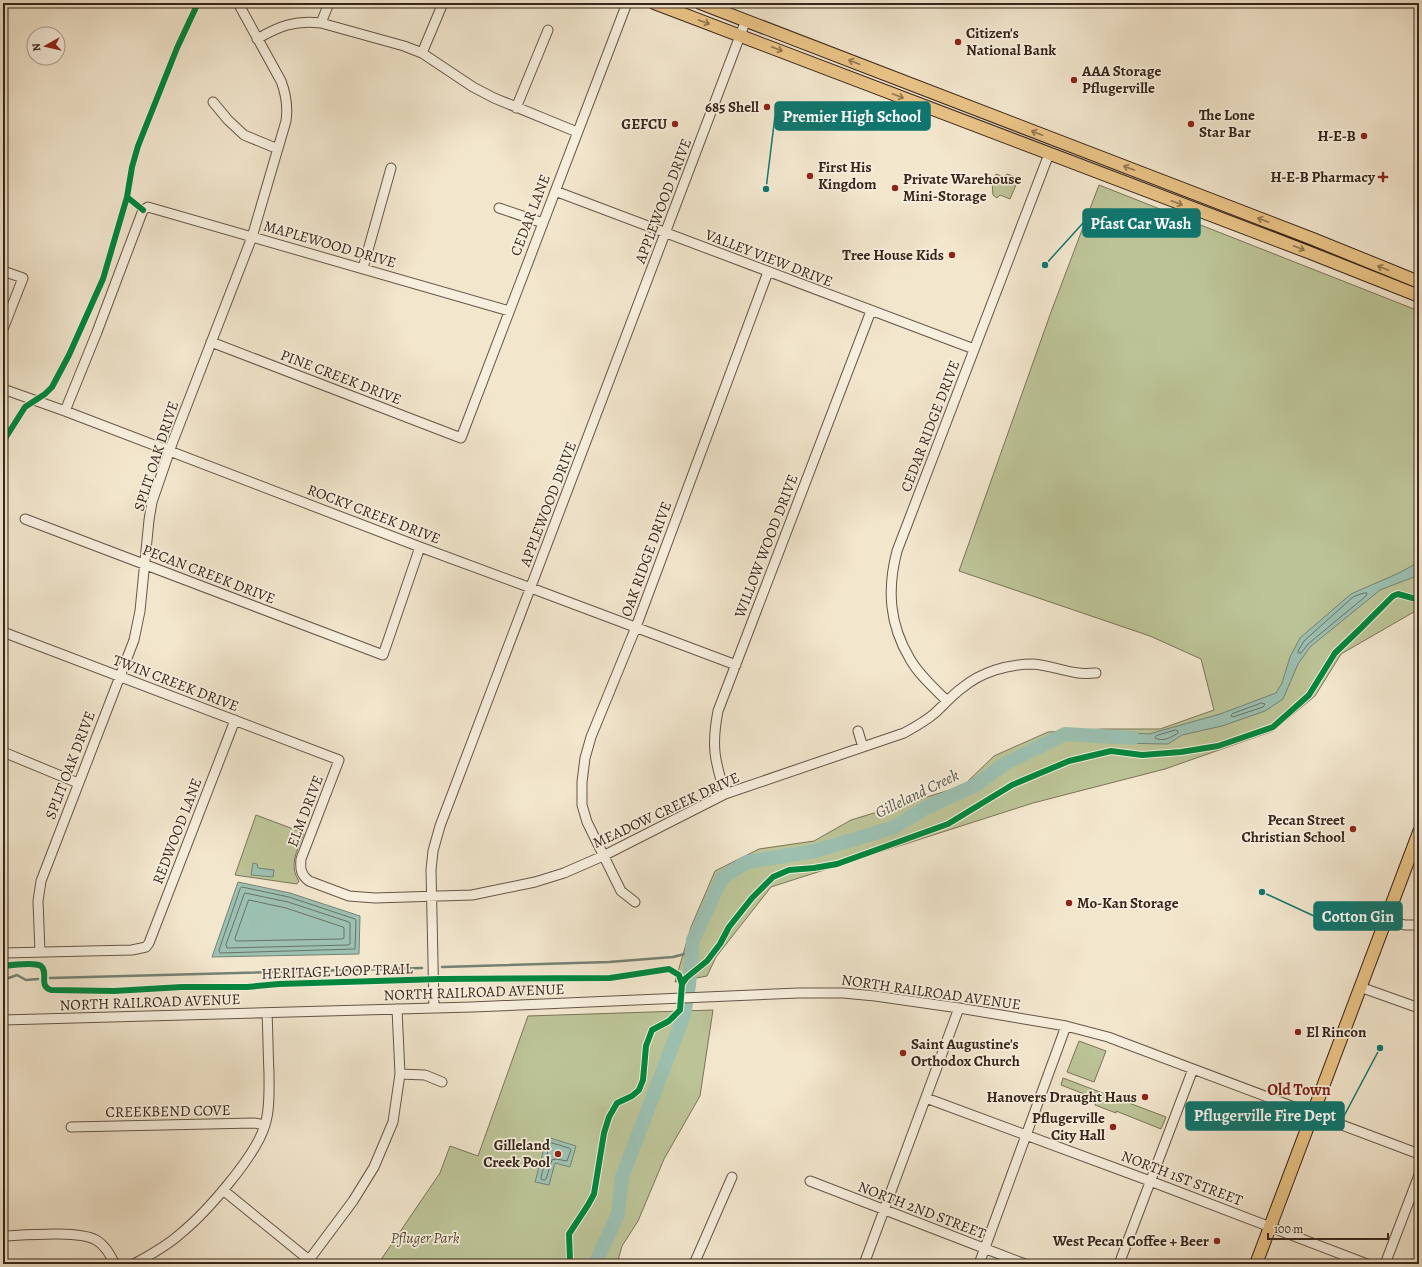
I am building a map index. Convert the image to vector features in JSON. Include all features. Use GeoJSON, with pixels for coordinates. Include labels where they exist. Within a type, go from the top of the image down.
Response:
{"type":"FeatureCollection","features":[{"type":"Feature","properties":{"kind":"main road"},"geometry":{"type":"LineString","coordinates":[[654,3],[1308,252],[1419,296]]}},
{"type":"Feature","properties":{"kind":"main road"},"geometry":{"type":"LineString","coordinates":[[700,3],[1313,239],[1419,282]]}},
{"type":"Feature","properties":{"kind":"main road"},"geometry":{"type":"LineString","coordinates":[[1256,1264],[1419,832]]}},
{"type":"Feature","properties":{"kind":"street","name":"SPLIT OAK DRIVE"},"geometry":{"type":"LineString","coordinates":[[40,952],[38,902],[40,881],[137,628],[152,502],[170,450],[252,237],[286,120],[287,111],[285,90],[238,3]]}},
{"type":"Feature","properties":{"kind":"street"},"geometry":{"type":"LineString","coordinates":[[321,23],[329,3]]}},
{"type":"Feature","properties":{"kind":"street"},"geometry":{"type":"LineString","coordinates":[[422,53],[443,3]]}},
{"type":"Feature","properties":{"kind":"street","name":"CEDAR LANE"},"geometry":{"type":"LineString","coordinates":[[461,438],[627,3]]}},
{"type":"Feature","properties":{"kind":"street","name":"APPLEWOOD DRIVE"},"geometry":{"type":"LineString","coordinates":[[434,1008],[431,870],[433,851],[440,826],[746,20]]}},
{"type":"Feature","properties":{"kind":"street"},"geometry":{"type":"LineString","coordinates":[[257,39],[284,25],[296,22],[321,23],[404,46],[422,53],[473,87],[494,98],[577,132]]}},
{"type":"Feature","properties":{"kind":"street"},"geometry":{"type":"LineString","coordinates":[[516,108],[548,30]]}},
{"type":"Feature","properties":{"kind":"street"},"geometry":{"type":"LineString","coordinates":[[214,102],[228,120],[244,135],[278,149]]}},
{"type":"Feature","properties":{"kind":"street","name":"CEDAR RIDGE DRIVE"},"geometry":{"type":"LineString","coordinates":[[947,701],[923,677],[910,660],[899,636],[894,619],[891,597],[891,580],[897,551],[1049,154]]}},
{"type":"Feature","properties":{"kind":"street"},"geometry":{"type":"LineString","coordinates":[[362,268],[391,168]]}},
{"type":"Feature","properties":{"kind":"street"},"geometry":{"type":"LineString","coordinates":[[1141,189],[1147,176]]}},
{"type":"Feature","properties":{"kind":"street","name":"VALLEY VIEW DRIVE"},"geometry":{"type":"LineString","coordinates":[[555,191],[974,350]]}},
{"type":"Feature","properties":{"kind":"street","name":"MAPLEWOOD DRIVE"},"geometry":{"type":"LineString","coordinates":[[65,411],[97,332],[143,210],[148,207],[509,311]]}},
{"type":"Feature","properties":{"kind":"street"},"geometry":{"type":"LineString","coordinates":[[499,208],[543,223]]}},
{"type":"Feature","properties":{"kind":"street"},"geometry":{"type":"LineString","coordinates":[[3,271],[23,278],[3,329]]}},
{"type":"Feature","properties":{"kind":"street","name":"OAK RIDGE DRIVE"},"geometry":{"type":"LineString","coordinates":[[635,902],[621,891],[587,822],[582,805],[582,782],[585,758],[591,737],[636,627],[768,272]]}},
{"type":"Feature","properties":{"kind":"street","name":"WILLOW WOOD DRIVE"},"geometry":{"type":"LineString","coordinates":[[726,794],[717,768],[714,750],[715,728],[718,711],[871,311]]}},
{"type":"Feature","properties":{"kind":"street","name":"PINE CREEK DRIVE"},"geometry":{"type":"LineString","coordinates":[[211,342],[461,438]]}},
{"type":"Feature","properties":{"kind":"street","name":"ROCKY CREEK DRIVE"},"geometry":{"type":"LineString","coordinates":[[3,389],[170,450],[420,547],[736,665]]}},
{"type":"Feature","properties":{"kind":"street","name":"PECAN CREEK DRIVE"},"geometry":{"type":"LineString","coordinates":[[25,519],[383,655],[420,547]]}},
{"type":"Feature","properties":{"kind":"street","name":"TWIN CREEK DRIVE"},"geometry":{"type":"LineString","coordinates":[[3,632],[339,760]]}},
{"type":"Feature","properties":{"kind":"street","name":"MEADOW CREEK DRIVE"},"geometry":{"type":"LineString","coordinates":[[301,872],[309,881],[354,897],[370,898],[431,897],[472,894],[535,882],[564,873],[603,856],[726,794],[904,733],[934,713],[962,687],[976,678],[1007,667],[1034,664],[1080,674],[1096,673]]}},
{"type":"Feature","properties":{"kind":"street","name":"REDWOOD LANE"},"geometry":{"type":"LineString","coordinates":[[40,952],[142,949],[150,943],[235,720]]}},
{"type":"Feature","properties":{"kind":"street"},"geometry":{"type":"LineString","coordinates":[[858,731],[863,747]]}},
{"type":"Feature","properties":{"kind":"street"},"geometry":{"type":"LineString","coordinates":[[3,752],[78,783]]}},
{"type":"Feature","properties":{"kind":"street","name":"ELM DRIVE"},"geometry":{"type":"LineString","coordinates":[[301,872],[301,859],[339,760]]}},
{"type":"Feature","properties":{"kind":"street"},"geometry":{"type":"LineString","coordinates":[[1386,920],[1405,925],[1419,926]]}},
{"type":"Feature","properties":{"kind":"street"},"geometry":{"type":"LineString","coordinates":[[3,953],[40,952]]}},
{"type":"Feature","properties":{"kind":"street"},"geometry":{"type":"LineString","coordinates":[[1360,987],[1419,1008]]}},
{"type":"Feature","properties":{"kind":"street","name":"NORTH RAILROAD AVENUE"},"geometry":{"type":"LineString","coordinates":[[3,1020],[434,1008],[799,993],[843,993],[875,996],[1066,1026],[1108,1037],[1419,1154]]}},
{"type":"Feature","properties":{"kind":"street"},"geometry":{"type":"LineString","coordinates":[[864,1264],[959,1008]]}},
{"type":"Feature","properties":{"kind":"street"},"geometry":{"type":"LineString","coordinates":[[223,1190],[308,1262],[353,1201],[374,1167],[392,1122],[400,1074],[397,1009]]}},
{"type":"Feature","properties":{"kind":"street"},"geometry":{"type":"LineString","coordinates":[[134,1264],[180,1235],[203,1213],[249,1157],[258,1142],[266,1125],[269,1090],[267,1012]]}},
{"type":"Feature","properties":{"kind":"street"},"geometry":{"type":"LineString","coordinates":[[979,1264],[1066,1026]]}},
{"type":"Feature","properties":{"kind":"street"},"geometry":{"type":"LineString","coordinates":[[1119,1264],[1193,1069]]}},
{"type":"Feature","properties":{"kind":"street"},"geometry":{"type":"LineString","coordinates":[[400,1074],[425,1075],[442,1082]]}},
{"type":"Feature","properties":{"kind":"street","name":"NORTH 1ST STREET"},"geometry":{"type":"LineString","coordinates":[[926,1098],[1270,1226],[1367,1264]]}},
{"type":"Feature","properties":{"kind":"street","name":"CREEKBEND COVE"},"geometry":{"type":"LineString","coordinates":[[71,1127],[254,1123],[266,1125]]}},
{"type":"Feature","properties":{"kind":"street"},"geometry":{"type":"LineString","coordinates":[[1385,1264],[1419,1175]]}},
{"type":"Feature","properties":{"kind":"street"},"geometry":{"type":"LineString","coordinates":[[694,1264],[732,1177]]}},
{"type":"Feature","properties":{"kind":"street","name":"NORTH 2ND STREET"},"geometry":{"type":"LineString","coordinates":[[810,1181],[1025,1264]]}},
{"type":"Feature","properties":{"kind":"street"},"geometry":{"type":"LineString","coordinates":[[3,1236],[68,1234],[88,1236],[101,1243],[115,1264]]}},
{"type":"Feature","properties":{"kind":"green space"},"geometry":{"type":"Polygon","coordinates":[[[996,174],[1004,177],[1007,174],[1019,178],[1010,199],[1000,195],[997,198],[993,195],[992,182],[996,174]]]}},
{"type":"Feature","properties":{"kind":"green space"},"geometry":{"type":"Polygon","coordinates":[[[1099,185],[1419,311],[1419,609],[1341,654],[1315,696],[1273,731],[1165,769],[1033,803],[771,887],[716,957],[707,976],[675,982],[691,927],[715,871],[759,849],[814,841],[851,820],[963,786],[994,756],[1048,732],[1102,729],[1160,729],[1214,710],[1201,659],[1150,636],[959,571],[1051,312],[1099,185]]]}},
{"type":"Feature","properties":{"kind":"green space"},"geometry":{"type":"Polygon","coordinates":[[[256,815],[304,833],[294,863],[294,869],[299,881],[297,884],[235,875],[256,815]]]}},
{"type":"Feature","properties":{"kind":"green space","name":"Pfluger Park"},"geometry":{"type":"Polygon","coordinates":[[[713,1010],[700,1096],[664,1159],[638,1221],[622,1246],[617,1264],[378,1264],[440,1173],[450,1146],[478,1156],[528,1016],[713,1010]]]}},
{"type":"Feature","properties":{"kind":"green space"},"geometry":{"type":"Polygon","coordinates":[[[1079,1041],[1106,1051],[1094,1082],[1067,1072],[1079,1041]]]}},
{"type":"Feature","properties":{"kind":"green space"},"geometry":{"type":"Polygon","coordinates":[[[1063,1078],[1166,1117],[1161,1129],[1116,1111],[1116,1113],[1095,1105],[1097,1099],[1061,1085],[1063,1078]]]}},
{"type":"Feature","properties":{"kind":"water"},"geometry":{"type":"Polygon","coordinates":[[[1419,562],[1419,575],[1380,590],[1310,647],[1298,664],[1283,699],[1265,711],[1222,726],[1182,735],[1168,744],[1111,743],[1116,732],[1149,734],[1220,714],[1276,693],[1282,683],[1290,657],[1300,638],[1351,594],[1399,573],[1419,562]]]}},
{"type":"Feature","properties":{"kind":"water"},"geometry":{"type":"Polygon","coordinates":[[[253,863],[257,864],[258,868],[274,870],[273,877],[251,875],[253,863]]]}},
{"type":"Feature","properties":{"kind":"water"},"geometry":{"type":"Polygon","coordinates":[[[238,882],[290,893],[360,916],[359,954],[212,957],[238,882]]]}},
{"type":"Feature","properties":{"kind":"water","name":"Gilleland Creek Pool"},"geometry":{"type":"Polygon","coordinates":[[[547,1137],[576,1146],[570,1167],[555,1163],[549,1185],[535,1182],[547,1137]]]}},
{"type":"Feature","properties":{"kind":"waterway","name":"Gilleland Creek"},"geometry":{"type":"LineString","coordinates":[[595,1264],[618,1214],[622,1177],[684,1015],[689,985],[693,940],[722,878],[747,862],[815,851],[895,827],[925,808],[974,786],[1006,763],[1065,734],[1133,738]]}},
{"type":"Feature","properties":{"kind":"waterway"},"geometry":{"type":"LineString","coordinates":[[442,967],[609,962],[673,957],[692,952]]}},
{"type":"Feature","properties":{"kind":"waterway"},"geometry":{"type":"LineString","coordinates":[[50,978],[422,968]]}},
{"type":"Feature","properties":{"kind":"waterway"},"geometry":{"type":"LineString","coordinates":[[3,980],[17,975],[26,980],[38,979]]}},
{"type":"Feature","properties":{"kind":"cycle path"},"geometry":{"type":"LineString","coordinates":[[143,210],[127,197],[132,167],[138,146],[177,48],[198,3]]}},
{"type":"Feature","properties":{"kind":"cycle path"},"geometry":{"type":"LineString","coordinates":[[3,446],[6,437],[25,407],[45,394],[52,387],[69,355],[103,279],[127,197]]}},
{"type":"Feature","properties":{"kind":"cycle path"},"geometry":{"type":"LineString","coordinates":[[568,1264],[570,1261],[569,1234],[594,1194],[604,1133],[609,1117],[617,1103],[632,1096],[639,1090],[643,1080],[646,1046],[652,1030],[669,1021],[680,1010],[682,984],[686,978],[707,961],[720,944],[729,927],[752,898],[773,877],[789,870],[837,864],[948,824],[1012,785],[1069,761],[1111,751],[1142,755],[1181,752],[1218,746],[1273,727],[1309,695],[1335,653],[1393,596],[1398,594],[1419,599]]}},
{"type":"Feature","properties":{"kind":"cycle path","name":"HERITAGE LOOP TRAIL"},"geometry":{"type":"LineString","coordinates":[[3,966],[28,964],[41,966],[44,972],[45,986],[51,990],[114,991],[182,987],[247,987],[279,984],[440,979],[610,978],[669,969],[679,975],[682,984]]}},
{"type":"Feature","properties":{"kind":"place","name":"Citizen's National Bank"},"geometry":{"type":"Point","coordinates":[958,42]}},
{"type":"Feature","properties":{"kind":"place","name":"AAA Storage Pflugerville"},"geometry":{"type":"Point","coordinates":[1074,80]}},
{"type":"Feature","properties":{"kind":"place","name":"685 Shell"},"geometry":{"type":"Point","coordinates":[767,107]}},
{"type":"Feature","properties":{"kind":"place","name":"GEFCU"},"geometry":{"type":"Point","coordinates":[675,124]}},
{"type":"Feature","properties":{"kind":"place","name":"The Lone Star Bar"},"geometry":{"type":"Point","coordinates":[1191,124]}},
{"type":"Feature","properties":{"kind":"place","name":"H-E-B"},"geometry":{"type":"Point","coordinates":[1364,136]}},
{"type":"Feature","properties":{"kind":"place","name":"First His Kingdom"},"geometry":{"type":"Point","coordinates":[810,176]}},
{"type":"Feature","properties":{"kind":"place","name":"H-E-B Pharmacy"},"geometry":{"type":"Point","coordinates":[1383,177]}},
{"type":"Feature","properties":{"kind":"place","name":"Private Warehouse Mini-Storage"},"geometry":{"type":"Point","coordinates":[895,188]}},
{"type":"Feature","properties":{"kind":"place","name":"Premier High School"},"geometry":{"type":"Point","coordinates":[766,189]}},
{"type":"Feature","properties":{"kind":"place","name":"Tree House Kids"},"geometry":{"type":"Point","coordinates":[952,255]}},
{"type":"Feature","properties":{"kind":"place","name":"Pfast Car Wash"},"geometry":{"type":"Point","coordinates":[1045,265]}},
{"type":"Feature","properties":{"kind":"place","name":"Pecan Street Christian School"},"geometry":{"type":"Point","coordinates":[1353,829]}},
{"type":"Feature","properties":{"kind":"place","name":"Cotton Gin"},"geometry":{"type":"Point","coordinates":[1262,892]}},
{"type":"Feature","properties":{"kind":"place","name":"Mo-Kan Storage"},"geometry":{"type":"Point","coordinates":[1069,903]}},
{"type":"Feature","properties":{"kind":"place","name":"El Rincon"},"geometry":{"type":"Point","coordinates":[1298,1032]}},
{"type":"Feature","properties":{"kind":"place","name":"Pflugerville Fire Dept"},"geometry":{"type":"Point","coordinates":[1380,1048]}},
{"type":"Feature","properties":{"kind":"place","name":"Saint Augustine's Orthodox Church"},"geometry":{"type":"Point","coordinates":[903,1053]}},
{"type":"Feature","properties":{"kind":"place","name":"Hanovers Draught Haus"},"geometry":{"type":"Point","coordinates":[1145,1097]}},
{"type":"Feature","properties":{"kind":"place","name":"Pflugerville City Hall"},"geometry":{"type":"Point","coordinates":[1113,1127]}},
{"type":"Feature","properties":{"kind":"place","name":"Gilleland Creek Pool"},"geometry":{"type":"Point","coordinates":[558,1154]}},
{"type":"Feature","properties":{"kind":"place","name":"West Pecan Coffee + Beer"},"geometry":{"type":"Point","coordinates":[1217,1241]}},
{"type":"Feature","properties":{"kind":"district","name":"Old Town"},"geometry":{"type":"Point","coordinates":[1299,1090]}}]}
